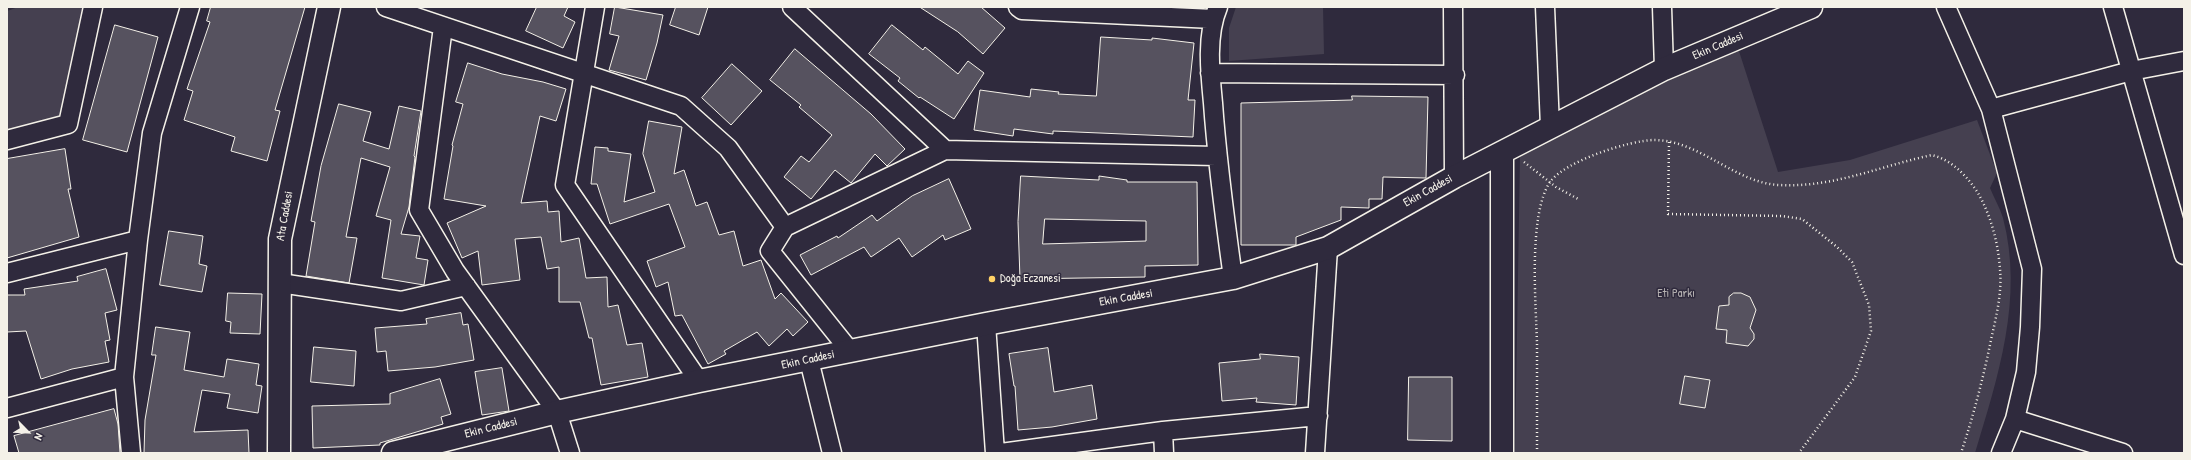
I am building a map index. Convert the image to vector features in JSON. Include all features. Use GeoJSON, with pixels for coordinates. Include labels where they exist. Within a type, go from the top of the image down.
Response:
{"type":"FeatureCollection","features":[{"type":"Feature","properties":{"kind":"street"},"geometry":{"type":"LineString","coordinates":[[7,140],[68,124],[94,7]]}},
{"type":"Feature","properties":{"kind":"street"},"geometry":{"type":"LineString","coordinates":[[131,453],[124,377],[138,240],[152,133],[190,7]]}},
{"type":"Feature","properties":{"kind":"street","name":"Ata Caddesi"},"geometry":{"type":"LineString","coordinates":[[279,453],[280,239],[329,7]]}},
{"type":"Feature","properties":{"kind":"street"},"geometry":{"type":"LineString","coordinates":[[386,7],[584,75],[681,106],[728,148],[785,227]]}},
{"type":"Feature","properties":{"kind":"street"},"geometry":{"type":"LineString","coordinates":[[595,7],[565,185],[699,381]]}},
{"type":"Feature","properties":{"kind":"street"},"geometry":{"type":"LineString","coordinates":[[792,7],[944,150]]}},
{"type":"Feature","properties":{"kind":"street"},"geometry":{"type":"LineString","coordinates":[[1453,7],[1455,75],[1454,177]]}},
{"type":"Feature","properties":{"kind":"street"},"geometry":{"type":"LineString","coordinates":[[1545,7],[1550,128]]}},
{"type":"Feature","properties":{"kind":"street"},"geometry":{"type":"LineString","coordinates":[[1662,7],[1664,68]]}},
{"type":"Feature","properties":{"kind":"street"},"geometry":{"type":"LineString","coordinates":[[1946,7],[1991,109],[2032,269],[2030,327],[2026,372],[2015,419],[2001,453]]}},
{"type":"Feature","properties":{"kind":"street"},"geometry":{"type":"LineString","coordinates":[[2113,7],[2184,255]]}},
{"type":"Feature","properties":{"kind":"street"},"geometry":{"type":"LineString","coordinates":[[1021,8],[1215,13],[1210,73],[1216,156],[1233,278]]}},
{"type":"Feature","properties":{"kind":"street","name":"Ekin Caddesi"},"geometry":{"type":"LineString","coordinates":[[393,453],[557,412],[699,381],[986,324],[1233,278],[1328,248],[1454,177],[1664,68],[1806,8]]}},
{"type":"Feature","properties":{"kind":"street"},"geometry":{"type":"LineString","coordinates":[[443,27],[419,210],[466,286],[557,412],[570,453]]}},
{"type":"Feature","properties":{"kind":"street"},"geometry":{"type":"LineString","coordinates":[[1991,109],[2131,71],[2184,61]]}},
{"type":"Feature","properties":{"kind":"street"},"geometry":{"type":"LineString","coordinates":[[1210,73],[1455,75]]}},
{"type":"Feature","properties":{"kind":"street"},"geometry":{"type":"LineString","coordinates":[[850,351],[770,251],[785,227],[944,150],[1216,156]]}},
{"type":"Feature","properties":{"kind":"street"},"geometry":{"type":"LineString","coordinates":[[1502,453],[1505,151]]}},
{"type":"Feature","properties":{"kind":"street"},"geometry":{"type":"LineString","coordinates":[[7,274],[138,240]]}},
{"type":"Feature","properties":{"kind":"street"},"geometry":{"type":"LineString","coordinates":[[1315,453],[1328,248]]}},
{"type":"Feature","properties":{"kind":"street"},"geometry":{"type":"LineString","coordinates":[[280,283],[402,301],[466,286]]}},
{"type":"Feature","properties":{"kind":"street"},"geometry":{"type":"LineString","coordinates":[[986,324],[995,453]]}},
{"type":"Feature","properties":{"kind":"street"},"geometry":{"type":"LineString","coordinates":[[809,360],[832,453]]}},
{"type":"Feature","properties":{"kind":"street"},"geometry":{"type":"LineString","coordinates":[[7,408],[124,377]]}},
{"type":"Feature","properties":{"kind":"street"},"geometry":{"type":"LineString","coordinates":[[1001,453],[1163,431],[1318,416]]}},
{"type":"Feature","properties":{"kind":"street"},"geometry":{"type":"LineString","coordinates":[[2015,419],[2123,453]]}},
{"type":"Feature","properties":{"kind":"street"},"geometry":{"type":"LineString","coordinates":[[1163,431],[1164,453]]}},
{"type":"Feature","properties":{"kind":"path"},"geometry":{"type":"LineString","coordinates":[[1537,453],[1536,267],[1538,216],[1550,182],[1562,170],[1604,151],[1654,140],[1678,143],[1764,184],[1811,185],[1835,182],[1932,155],[1943,158],[1958,168],[1973,186],[1988,210],[1996,241],[2000,269],[1998,305],[1983,380],[1961,453]]}},
{"type":"Feature","properties":{"kind":"path"},"geometry":{"type":"LineString","coordinates":[[1668,142],[1668,214],[1775,215],[1802,219],[1837,247],[1852,262],[1869,305],[1871,331],[1854,377],[1799,453]]}},
{"type":"Feature","properties":{"kind":"path"},"geometry":{"type":"LineString","coordinates":[[1505,151],[1550,182],[1580,200]]}},
{"type":"Feature","properties":{"kind":"green space"},"geometry":{"type":"Polygon","coordinates":[[[18,7],[88,8],[63,119],[7,131],[7,11],[18,7]]]}},
{"type":"Feature","properties":{"kind":"green space"},"geometry":{"type":"Polygon","coordinates":[[[1236,7],[1323,7],[1324,54],[1229,61],[1229,28],[1236,7]]]}},
{"type":"Feature","properties":{"kind":"green space","name":"Eti Parkı"},"geometry":{"type":"Polygon","coordinates":[[[1737,45],[1778,172],[1850,160],[1977,120],[1997,173],[1990,188],[2003,218],[2009,248],[2011,278],[2006,337],[2000,366],[1975,453],[1515,453],[1520,157],[1622,97],[1737,45]]]}},
{"type":"Feature","properties":{"kind":"building"},"geometry":{"type":"Polygon","coordinates":[[[211,7],[305,7],[275,110],[280,111],[267,161],[231,151],[235,137],[184,120],[193,91],[187,89],[210,22],[207,21],[211,7]]]}},
{"type":"Feature","properties":{"kind":"building"},"geometry":{"type":"Polygon","coordinates":[[[537,7],[568,7],[564,16],[575,22],[563,48],[526,31],[537,7]]]}},
{"type":"Feature","properties":{"kind":"building"},"geometry":{"type":"Polygon","coordinates":[[[615,7],[663,15],[657,43],[646,80],[609,70],[619,36],[610,34],[615,7]]]}},
{"type":"Feature","properties":{"kind":"building"},"geometry":{"type":"Polygon","coordinates":[[[676,7],[708,7],[699,35],[670,25],[676,7]]]}},
{"type":"Feature","properties":{"kind":"building"},"geometry":{"type":"Polygon","coordinates":[[[920,7],[981,7],[1005,28],[983,54],[958,32],[920,7]]]}},
{"type":"Feature","properties":{"kind":"building"},"geometry":{"type":"Polygon","coordinates":[[[115,25],[158,37],[127,152],[83,140],[115,25]]]}},
{"type":"Feature","properties":{"kind":"building"},"geometry":{"type":"Polygon","coordinates":[[[892,25],[923,50],[925,47],[958,74],[968,61],[984,73],[954,119],[920,97],[919,98],[898,81],[900,78],[869,54],[892,25]]]}},
{"type":"Feature","properties":{"kind":"building"},"geometry":{"type":"Polygon","coordinates":[[[1101,37],[1152,40],[1152,38],[1194,43],[1188,100],[1195,100],[1193,137],[1053,131],[1053,134],[1014,129],[1013,136],[974,130],[980,90],[1030,97],[1031,89],[1059,92],[1058,94],[1096,96],[1101,37]]]}},
{"type":"Feature","properties":{"kind":"building"},"geometry":{"type":"Polygon","coordinates":[[[795,49],[871,114],[905,149],[887,166],[875,154],[851,183],[835,170],[811,199],[784,177],[801,156],[809,162],[832,135],[799,107],[801,105],[770,80],[795,49]]]}},
{"type":"Feature","properties":{"kind":"building"},"geometry":{"type":"Polygon","coordinates":[[[468,63],[502,74],[543,82],[566,89],[556,121],[540,116],[521,203],[547,201],[548,212],[559,211],[561,242],[579,238],[586,278],[607,277],[608,307],[618,305],[627,345],[642,343],[648,377],[601,385],[592,338],[589,338],[580,302],[559,302],[559,267],[547,269],[541,237],[515,239],[520,280],[482,285],[478,251],[462,258],[447,223],[486,206],[444,199],[452,145],[463,104],[456,102],[468,63]]]}},
{"type":"Feature","properties":{"kind":"building"},"geometry":{"type":"Polygon","coordinates":[[[732,64],[762,91],[731,125],[702,98],[732,64]]]}},
{"type":"Feature","properties":{"kind":"building"},"geometry":{"type":"Polygon","coordinates":[[[1352,96],[1428,97],[1426,178],[1383,177],[1382,199],[1369,199],[1369,208],[1341,207],[1341,220],[1296,237],[1296,245],[1241,245],[1241,103],[1352,100],[1352,96]]]}},
{"type":"Feature","properties":{"kind":"building"},"geometry":{"type":"Polygon","coordinates":[[[339,104],[371,112],[363,141],[389,149],[399,106],[421,111],[414,156],[409,207],[401,234],[420,236],[416,258],[428,260],[424,285],[382,278],[391,220],[376,216],[390,167],[361,158],[346,237],[357,238],[349,283],[306,276],[315,222],[311,221],[321,166],[339,104]]]}},
{"type":"Feature","properties":{"kind":"building"},"geometry":{"type":"Polygon","coordinates":[[[649,121],[682,127],[674,174],[684,170],[696,206],[707,202],[719,235],[734,231],[743,266],[761,260],[775,299],[781,293],[808,322],[793,336],[787,329],[769,346],[757,332],[724,351],[726,354],[708,364],[682,315],[675,316],[668,282],[656,287],[647,261],[685,247],[669,204],[610,224],[597,184],[591,184],[595,147],[608,148],[608,151],[631,154],[624,202],[655,192],[643,154],[649,121]]]}},
{"type":"Feature","properties":{"kind":"building"},"geometry":{"type":"Polygon","coordinates":[[[65,149],[71,189],[68,189],[79,237],[7,258],[7,159],[65,149]]]}},
{"type":"Feature","properties":{"kind":"building"},"geometry":{"type":"Polygon","coordinates":[[[1021,176],[1099,180],[1099,176],[1127,180],[1127,182],[1197,182],[1198,265],[1145,266],[1145,277],[1020,279],[1018,222],[1021,176]],[[1045,219],[1043,244],[1146,241],[1146,221],[1045,219]]]}},
{"type":"Feature","properties":{"kind":"building"},"geometry":{"type":"Polygon","coordinates":[[[949,179],[971,229],[945,240],[943,235],[912,257],[899,238],[871,257],[864,247],[811,275],[800,255],[837,236],[838,238],[872,215],[877,221],[912,196],[949,179]]]}},
{"type":"Feature","properties":{"kind":"building"},"geometry":{"type":"Polygon","coordinates":[[[169,231],[203,236],[199,264],[207,266],[202,292],[160,285],[169,231]]]}},
{"type":"Feature","properties":{"kind":"building"},"geometry":{"type":"Polygon","coordinates":[[[106,269],[117,310],[105,313],[110,340],[105,341],[109,362],[72,369],[41,379],[26,331],[7,332],[7,295],[25,295],[24,289],[78,281],[77,277],[106,269]]]}},
{"type":"Feature","properties":{"kind":"building"},"geometry":{"type":"Polygon","coordinates":[[[228,293],[262,294],[260,334],[230,333],[231,322],[226,321],[228,293]]]}},
{"type":"Feature","properties":{"kind":"building"},"geometry":{"type":"Polygon","coordinates":[[[1734,293],[1741,293],[1750,297],[1756,310],[1750,328],[1754,334],[1754,339],[1748,346],[1726,343],[1727,330],[1716,329],[1719,306],[1729,305],[1729,297],[1734,293]]]}},
{"type":"Feature","properties":{"kind":"building"},"geometry":{"type":"Polygon","coordinates":[[[461,313],[463,325],[468,324],[474,360],[435,367],[388,371],[386,351],[377,352],[375,328],[427,324],[426,319],[461,313]]]}},
{"type":"Feature","properties":{"kind":"building"},"geometry":{"type":"Polygon","coordinates":[[[156,327],[190,332],[184,370],[224,377],[227,359],[259,364],[256,385],[262,386],[258,413],[227,408],[230,394],[202,390],[194,432],[248,430],[249,453],[144,453],[145,420],[156,355],[152,355],[156,327]]]}},
{"type":"Feature","properties":{"kind":"building"},"geometry":{"type":"Polygon","coordinates":[[[314,347],[356,351],[354,386],[311,382],[314,347]]]}},
{"type":"Feature","properties":{"kind":"building"},"geometry":{"type":"Polygon","coordinates":[[[1048,348],[1054,392],[1092,385],[1097,419],[1052,427],[1018,430],[1015,386],[1009,354],[1048,348]]]}},
{"type":"Feature","properties":{"kind":"building"},"geometry":{"type":"Polygon","coordinates":[[[1260,354],[1299,357],[1296,405],[1256,402],[1257,398],[1222,401],[1219,363],[1260,359],[1260,354]]]}},
{"type":"Feature","properties":{"kind":"building"},"geometry":{"type":"Polygon","coordinates":[[[502,368],[509,411],[482,415],[475,372],[502,368]]]}},
{"type":"Feature","properties":{"kind":"building"},"geometry":{"type":"Polygon","coordinates":[[[1685,376],[1710,380],[1705,408],[1680,404],[1685,376]]]}},
{"type":"Feature","properties":{"kind":"building"},"geometry":{"type":"Polygon","coordinates":[[[1409,377],[1452,377],[1452,441],[1408,440],[1409,377]]]}},
{"type":"Feature","properties":{"kind":"building"},"geometry":{"type":"Polygon","coordinates":[[[440,379],[451,414],[441,417],[443,424],[380,443],[380,445],[313,448],[312,406],[390,404],[390,394],[440,379]]]}},
{"type":"Feature","properties":{"kind":"building"},"geometry":{"type":"Polygon","coordinates":[[[114,409],[118,424],[120,453],[19,453],[14,436],[114,409]]]}},
{"type":"Feature","properties":{"kind":"place","name":"Doğa Eczanesi"},"geometry":{"type":"Point","coordinates":[992,279]}}]}
